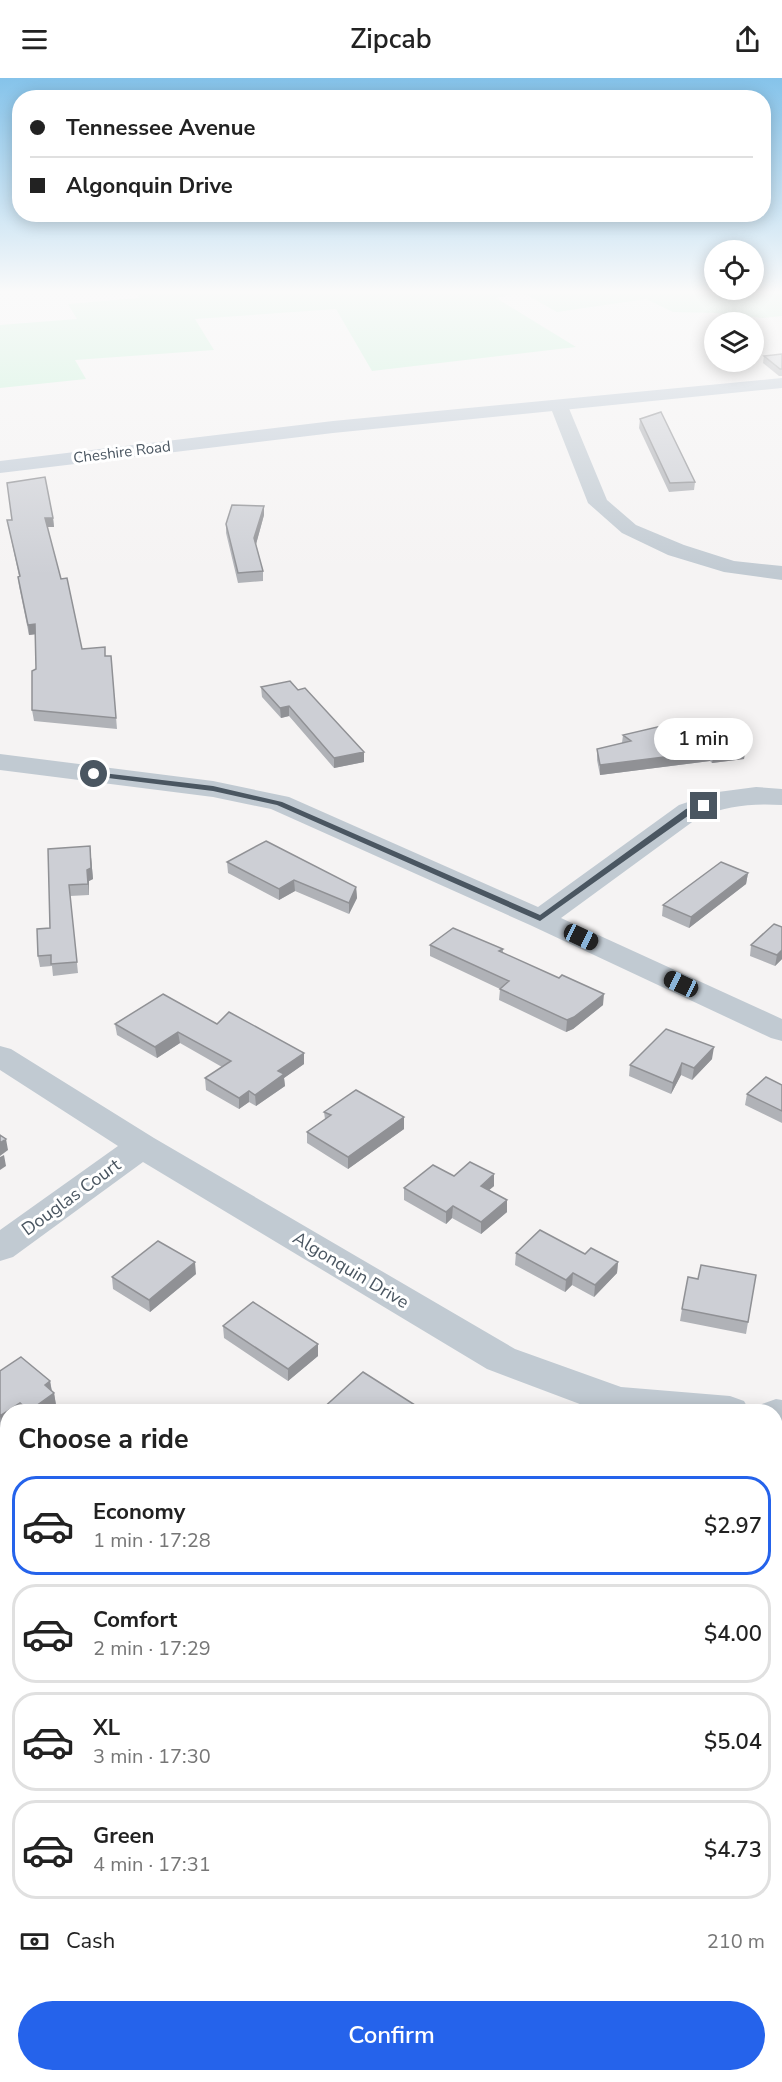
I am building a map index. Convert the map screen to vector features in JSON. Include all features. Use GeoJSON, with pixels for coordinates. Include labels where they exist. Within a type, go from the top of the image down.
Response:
{"type":"FeatureCollection","features":[{"type":"Feature","properties":{"kind":"street","name":"Cheshire Road"},"geometry":{"type":"LineString","coordinates":[[0,467],[333,427],[738,388]]}},
{"type":"Feature","properties":{"kind":"street"},"geometry":{"type":"LineString","coordinates":[[559,406],[598,503],[629,529],[676,550],[732,567],[782,573]]}},
{"type":"Feature","properties":{"kind":"street"},"geometry":{"type":"LineString","coordinates":[[0,762],[213,789],[279,803],[540,919],[782,1031]]}},
{"type":"Feature","properties":{"kind":"street"},"geometry":{"type":"LineString","coordinates":[[540,919],[689,811],[718,800],[756,795],[782,797]]}},
{"type":"Feature","properties":{"kind":"street","name":"Algonquin Drive"},"geometry":{"type":"LineString","coordinates":[[0,1056],[142,1146],[501,1359],[619,1402],[641,1404]]}},
{"type":"Feature","properties":{"kind":"street","name":"Douglas Court"},"geometry":{"type":"LineString","coordinates":[[0,1248],[142,1146]]}},
{"type":"Feature","properties":{"kind":"building"},"geometry":{"type":"Polygon","coordinates":[[[661,412],[695,482],[670,483],[640,419],[661,412]]]}},
{"type":"Feature","properties":{"kind":"building"},"geometry":{"type":"Polygon","coordinates":[[[45,477],[53,518],[45,518],[61,579],[67,578],[82,649],[105,647],[105,656],[111,656],[116,718],[32,710],[32,671],[36,669],[35,624],[28,625],[18,577],[20,576],[7,520],[12,520],[7,483],[45,477]]]}},
{"type":"Feature","properties":{"kind":"building"},"geometry":{"type":"Polygon","coordinates":[[[232,505],[264,506],[254,538],[263,571],[238,573],[226,524],[232,505]]]}},
{"type":"Feature","properties":{"kind":"building"},"geometry":{"type":"Polygon","coordinates":[[[290,681],[298,690],[305,688],[364,752],[334,758],[289,706],[280,708],[261,687],[290,681]]]}},
{"type":"Feature","properties":{"kind":"building"},"geometry":{"type":"Polygon","coordinates":[[[670,724],[679,731],[727,725],[746,749],[600,765],[597,749],[631,741],[623,735],[670,724]]]}},
{"type":"Feature","properties":{"kind":"building"},"geometry":{"type":"Polygon","coordinates":[[[266,841],[356,887],[349,903],[294,880],[279,889],[227,862],[266,841]]]}},
{"type":"Feature","properties":{"kind":"building"},"geometry":{"type":"Polygon","coordinates":[[[90,846],[91,868],[87,870],[88,884],[69,885],[77,962],[51,964],[51,955],[38,956],[37,929],[50,928],[48,849],[90,846]]]}},
{"type":"Feature","properties":{"kind":"building"},"geometry":{"type":"Polygon","coordinates":[[[721,862],[748,873],[691,917],[663,905],[721,862]]]}},
{"type":"Feature","properties":{"kind":"building"},"geometry":{"type":"Polygon","coordinates":[[[774,924],[782,927],[782,950],[777,955],[751,945],[774,924]]]}},
{"type":"Feature","properties":{"kind":"building"},"geometry":{"type":"Polygon","coordinates":[[[453,928],[503,949],[499,951],[559,978],[562,975],[604,994],[567,1020],[500,989],[509,981],[430,945],[453,928]]]}},
{"type":"Feature","properties":{"kind":"building"},"geometry":{"type":"Polygon","coordinates":[[[163,994],[217,1024],[229,1012],[304,1053],[278,1071],[284,1074],[255,1095],[249,1091],[239,1098],[205,1078],[231,1061],[178,1032],[155,1047],[115,1024],[163,994]]]}},
{"type":"Feature","properties":{"kind":"building"},"geometry":{"type":"Polygon","coordinates":[[[666,1029],[714,1047],[694,1068],[682,1063],[673,1083],[630,1065],[666,1029]]]}},
{"type":"Feature","properties":{"kind":"building"},"geometry":{"type":"Polygon","coordinates":[[[766,1077],[782,1085],[782,1111],[747,1094],[766,1077]]]}},
{"type":"Feature","properties":{"kind":"building"},"geometry":{"type":"Polygon","coordinates":[[[356,1090],[404,1117],[348,1157],[307,1132],[331,1115],[324,1112],[356,1090]]]}},
{"type":"Feature","properties":{"kind":"building"},"geometry":{"type":"Polygon","coordinates":[[[0,1135],[6,1139],[0,1143],[0,1135]]]}},
{"type":"Feature","properties":{"kind":"building"},"geometry":{"type":"Polygon","coordinates":[[[470,1162],[494,1174],[481,1186],[507,1200],[481,1222],[453,1206],[446,1212],[404,1188],[433,1165],[454,1176],[470,1162]]]}},
{"type":"Feature","properties":{"kind":"building"},"geometry":{"type":"Polygon","coordinates":[[[540,1230],[585,1254],[591,1248],[618,1262],[595,1285],[573,1273],[566,1280],[516,1253],[540,1230]]]}},
{"type":"Feature","properties":{"kind":"building"},"geometry":{"type":"Polygon","coordinates":[[[158,1241],[195,1262],[149,1300],[112,1277],[158,1241]]]}},
{"type":"Feature","properties":{"kind":"building"},"geometry":{"type":"Polygon","coordinates":[[[701,1265],[756,1275],[748,1322],[682,1309],[688,1277],[698,1279],[701,1265]]]}},
{"type":"Feature","properties":{"kind":"building"},"geometry":{"type":"Polygon","coordinates":[[[253,1302],[318,1344],[288,1369],[223,1326],[253,1302]]]}},
{"type":"Feature","properties":{"kind":"building"},"geometry":{"type":"Polygon","coordinates":[[[21,1357],[50,1381],[45,1385],[54,1393],[39,1404],[0,1404],[0,1371],[21,1357]]]}},
{"type":"Feature","properties":{"kind":"building"},"geometry":{"type":"Polygon","coordinates":[[[363,1372],[413,1404],[328,1404],[363,1372]]]}},
{"type":"Feature","properties":{"kind":"route"},"geometry":{"type":"LineString","coordinates":[[94,774],[213,789],[279,803],[540,919],[689,811],[704,806]]}}]}
